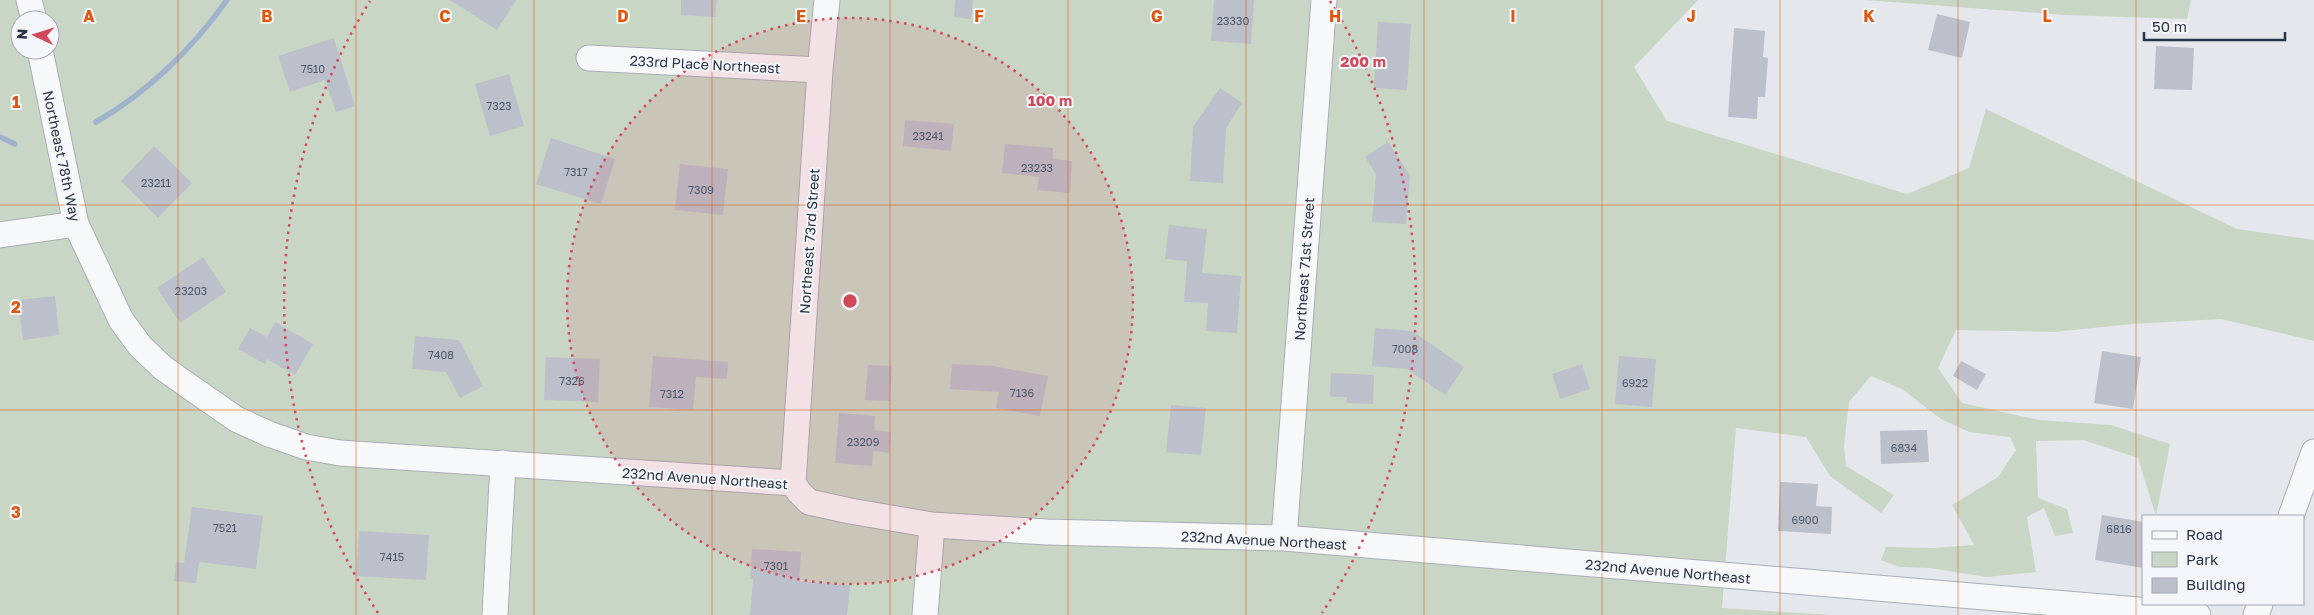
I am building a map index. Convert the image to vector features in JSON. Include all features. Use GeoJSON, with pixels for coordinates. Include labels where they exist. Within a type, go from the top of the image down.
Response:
{"type":"FeatureCollection","features":[{"type":"Feature","properties":{"kind":"street","name":"Northeast 71st Street"},"geometry":{"type":"LineString","coordinates":[[1284,538],[1324,0]]}},
{"type":"Feature","properties":{"kind":"street","name":"Northeast 73rd Street"},"geometry":{"type":"LineString","coordinates":[[793,483],[820,70],[831,2]]}},
{"type":"Feature","properties":{"kind":"street","name":"233rd Place Northeast"},"geometry":{"type":"LineString","coordinates":[[589,58],[820,70]]}},
{"type":"Feature","properties":{"kind":"street","name":"Northeast 78th Way"},"geometry":{"type":"LineString","coordinates":[[42,60],[76,224],[121,320],[140,346],[163,368],[209,402],[236,419],[269,434],[306,447],[340,452]]}},
{"type":"Feature","properties":{"kind":"street"},"geometry":{"type":"LineString","coordinates":[[0,235],[76,224]]}},
{"type":"Feature","properties":{"kind":"street","name":"232nd Avenue Northeast"},"geometry":{"type":"LineString","coordinates":[[340,452],[793,483],[809,502],[932,525],[1047,532],[1284,538],[2198,615]]}},
{"type":"Feature","properties":{"kind":"street"},"geometry":{"type":"LineString","coordinates":[[2291,515],[2314,452]]}},
{"type":"Feature","properties":{"kind":"street"},"geometry":{"type":"LineString","coordinates":[[495,615],[503,463]]}},
{"type":"Feature","properties":{"kind":"street"},"geometry":{"type":"LineString","coordinates":[[925,615],[932,525]]}},
{"type":"Feature","properties":{"kind":"green space"},"geometry":{"type":"Polygon","coordinates":[[[0,0],[1698,0],[1634,67],[1667,121],[1907,194],[1969,168],[1986,109],[2237,229],[2314,240],[2314,341],[2221,319],[2132,324],[2054,332],[1956,330],[1938,368],[1962,403],[2039,420],[2111,425],[2170,444],[2156,515],[2138,458],[2083,440],[2036,441],[2038,498],[2067,509],[2073,533],[2055,536],[2044,508],[2027,517],[2036,572],[1986,577],[1930,568],[1899,567],[1881,560],[1886,547],[1932,548],[1974,545],[1952,505],[1998,477],[2016,450],[2010,437],[1969,432],[1941,419],[1902,389],[1871,376],[1849,402],[1844,447],[1846,466],[1894,495],[1881,513],[1830,476],[1806,437],[1736,428],[1722,608],[1832,615],[0,615],[0,0]]]}},
{"type":"Feature","properties":{"kind":"green space"},"geometry":{"type":"Polygon","coordinates":[[[1865,0],[2191,0],[2187,19],[2065,15],[1865,0]]]}},
{"type":"Feature","properties":{"kind":"building"},"geometry":{"type":"Polygon","coordinates":[[[450,0],[516,0],[497,30],[450,0]]]}},
{"type":"Feature","properties":{"kind":"building"},"geometry":{"type":"Polygon","coordinates":[[[681,0],[717,0],[715,17],[681,15],[681,0]]]}},
{"type":"Feature","properties":{"kind":"building"},"geometry":{"type":"Polygon","coordinates":[[[955,0],[973,0],[971,19],[954,17],[955,0]]]}},
{"type":"Feature","properties":{"kind":"building"},"geometry":{"type":"Polygon","coordinates":[[[1214,0],[1254,0],[1251,44],[1211,41],[1214,0]]]}},
{"type":"Feature","properties":{"kind":"building"},"geometry":{"type":"Polygon","coordinates":[[[1937,14],[1970,22],[1962,58],[1928,50],[1937,14]]]}},
{"type":"Feature","properties":{"kind":"building"},"geometry":{"type":"Polygon","coordinates":[[[1378,22],[1411,24],[1407,90],[1374,88],[1378,22]]]}},
{"type":"Feature","properties":{"kind":"building"},"geometry":{"type":"Polygon","coordinates":[[[1734,28],[1765,31],[1763,57],[1768,58],[1765,97],[1758,97],[1757,119],[1728,117],[1734,28]]]}},
{"type":"Feature","properties":{"kind":"building"},"geometry":{"type":"Polygon","coordinates":[[[334,38],[355,106],[336,112],[325,80],[290,92],[278,56],[334,38]]]}},
{"type":"Feature","properties":{"kind":"building"},"geometry":{"type":"Polygon","coordinates":[[[2156,46],[2194,48],[2192,90],[2154,89],[2156,46]]]}},
{"type":"Feature","properties":{"kind":"building"},"geometry":{"type":"Polygon","coordinates":[[[509,74],[524,126],[490,136],[475,84],[509,74]]]}},
{"type":"Feature","properties":{"kind":"building"},"geometry":{"type":"Polygon","coordinates":[[[1220,88],[1242,103],[1226,128],[1223,183],[1190,181],[1193,127],[1220,88]]]}},
{"type":"Feature","properties":{"kind":"building"},"geometry":{"type":"Polygon","coordinates":[[[905,120],[954,124],[951,151],[903,146],[905,120]]]}},
{"type":"Feature","properties":{"kind":"building"},"geometry":{"type":"Polygon","coordinates":[[[551,138],[615,159],[601,204],[536,184],[551,138]]]}},
{"type":"Feature","properties":{"kind":"building"},"geometry":{"type":"Polygon","coordinates":[[[1388,142],[1410,175],[1406,224],[1372,222],[1376,174],[1365,157],[1388,142]]]}},
{"type":"Feature","properties":{"kind":"building"},"geometry":{"type":"Polygon","coordinates":[[[1005,144],[1053,148],[1053,159],[1072,161],[1070,193],[1037,190],[1039,177],[1002,173],[1005,144]]]}},
{"type":"Feature","properties":{"kind":"building"},"geometry":{"type":"Polygon","coordinates":[[[154,146],[192,183],[158,218],[121,181],[154,146]]]}},
{"type":"Feature","properties":{"kind":"building"},"geometry":{"type":"Polygon","coordinates":[[[680,164],[728,169],[723,215],[675,210],[680,164]]]}},
{"type":"Feature","properties":{"kind":"building"},"geometry":{"type":"Polygon","coordinates":[[[1169,225],[1207,229],[1202,273],[1241,276],[1237,333],[1206,331],[1208,303],[1184,302],[1187,261],[1165,259],[1169,225]]]}},
{"type":"Feature","properties":{"kind":"building"},"geometry":{"type":"Polygon","coordinates":[[[203,257],[226,292],[180,323],[157,288],[203,257]]]}},
{"type":"Feature","properties":{"kind":"building"},"geometry":{"type":"Polygon","coordinates":[[[55,296],[59,335],[23,340],[18,300],[55,296]]]}},
{"type":"Feature","properties":{"kind":"building"},"geometry":{"type":"Polygon","coordinates":[[[275,322],[313,344],[295,375],[267,359],[265,364],[238,349],[250,328],[267,337],[275,322]]]}},
{"type":"Feature","properties":{"kind":"building"},"geometry":{"type":"Polygon","coordinates":[[[1375,328],[1412,331],[1464,367],[1445,395],[1407,369],[1372,366],[1375,328]]]}},
{"type":"Feature","properties":{"kind":"building"},"geometry":{"type":"Polygon","coordinates":[[[415,336],[459,340],[483,386],[460,398],[446,372],[412,369],[415,336]]]}},
{"type":"Feature","properties":{"kind":"building"},"geometry":{"type":"Polygon","coordinates":[[[2102,351],[2141,357],[2133,409],[2094,403],[2102,351]]]}},
{"type":"Feature","properties":{"kind":"building"},"geometry":{"type":"Polygon","coordinates":[[[653,356],[728,362],[727,379],[696,377],[693,410],[649,407],[653,356]]]}},
{"type":"Feature","properties":{"kind":"building"},"geometry":{"type":"Polygon","coordinates":[[[1619,356],[1656,359],[1652,407],[1615,404],[1619,356]]]}},
{"type":"Feature","properties":{"kind":"building"},"geometry":{"type":"Polygon","coordinates":[[[546,357],[600,359],[598,402],[544,400],[546,357]]]}},
{"type":"Feature","properties":{"kind":"building"},"geometry":{"type":"Polygon","coordinates":[[[1961,361],[1986,374],[1977,390],[1953,376],[1961,361]]]}},
{"type":"Feature","properties":{"kind":"building"},"geometry":{"type":"Polygon","coordinates":[[[952,364],[992,366],[1048,376],[1040,416],[996,408],[999,392],[950,389],[952,364]]]}},
{"type":"Feature","properties":{"kind":"building"},"geometry":{"type":"Polygon","coordinates":[[[1582,364],[1590,389],[1560,399],[1552,374],[1582,364]]]}},
{"type":"Feature","properties":{"kind":"building"},"geometry":{"type":"Polygon","coordinates":[[[868,365],[892,366],[890,401],[865,400],[868,365]]]}},
{"type":"Feature","properties":{"kind":"building"},"geometry":{"type":"Polygon","coordinates":[[[1331,373],[1374,375],[1373,404],[1346,403],[1347,397],[1330,397],[1331,373]]]}},
{"type":"Feature","properties":{"kind":"building"},"geometry":{"type":"Polygon","coordinates":[[[1171,405],[1206,408],[1201,455],[1166,452],[1171,405]]]}},
{"type":"Feature","properties":{"kind":"building"},"geometry":{"type":"Polygon","coordinates":[[[839,413],[875,416],[874,430],[891,432],[889,453],[873,451],[872,466],[835,463],[839,413]]]}},
{"type":"Feature","properties":{"kind":"building"},"geometry":{"type":"Polygon","coordinates":[[[1927,430],[1929,462],[1881,464],[1880,431],[1927,430]]]}},
{"type":"Feature","properties":{"kind":"building"},"geometry":{"type":"Polygon","coordinates":[[[1780,482],[1818,484],[1816,506],[1832,507],[1831,534],[1778,531],[1780,482]]]}},
{"type":"Feature","properties":{"kind":"building"},"geometry":{"type":"Polygon","coordinates":[[[192,507],[263,516],[256,569],[199,562],[196,583],[174,581],[176,562],[184,563],[192,507]]]}},
{"type":"Feature","properties":{"kind":"building"},"geometry":{"type":"Polygon","coordinates":[[[2102,515],[2142,522],[2142,568],[2095,560],[2102,515]]]}},
{"type":"Feature","properties":{"kind":"building"},"geometry":{"type":"Polygon","coordinates":[[[359,531],[429,535],[426,580],[356,576],[359,531]]]}},
{"type":"Feature","properties":{"kind":"building"},"geometry":{"type":"Polygon","coordinates":[[[752,549],[801,552],[799,581],[850,585],[847,615],[750,615],[753,579],[750,579],[752,549]]]}},
{"type":"Feature","properties":{"kind":"waterway"},"geometry":{"type":"LineString","coordinates":[[96,122],[133,97],[168,68],[214,18],[227,0]]}},
{"type":"Feature","properties":{"kind":"waterway"},"geometry":{"type":"LineString","coordinates":[[0,137],[15,144]]}}]}
